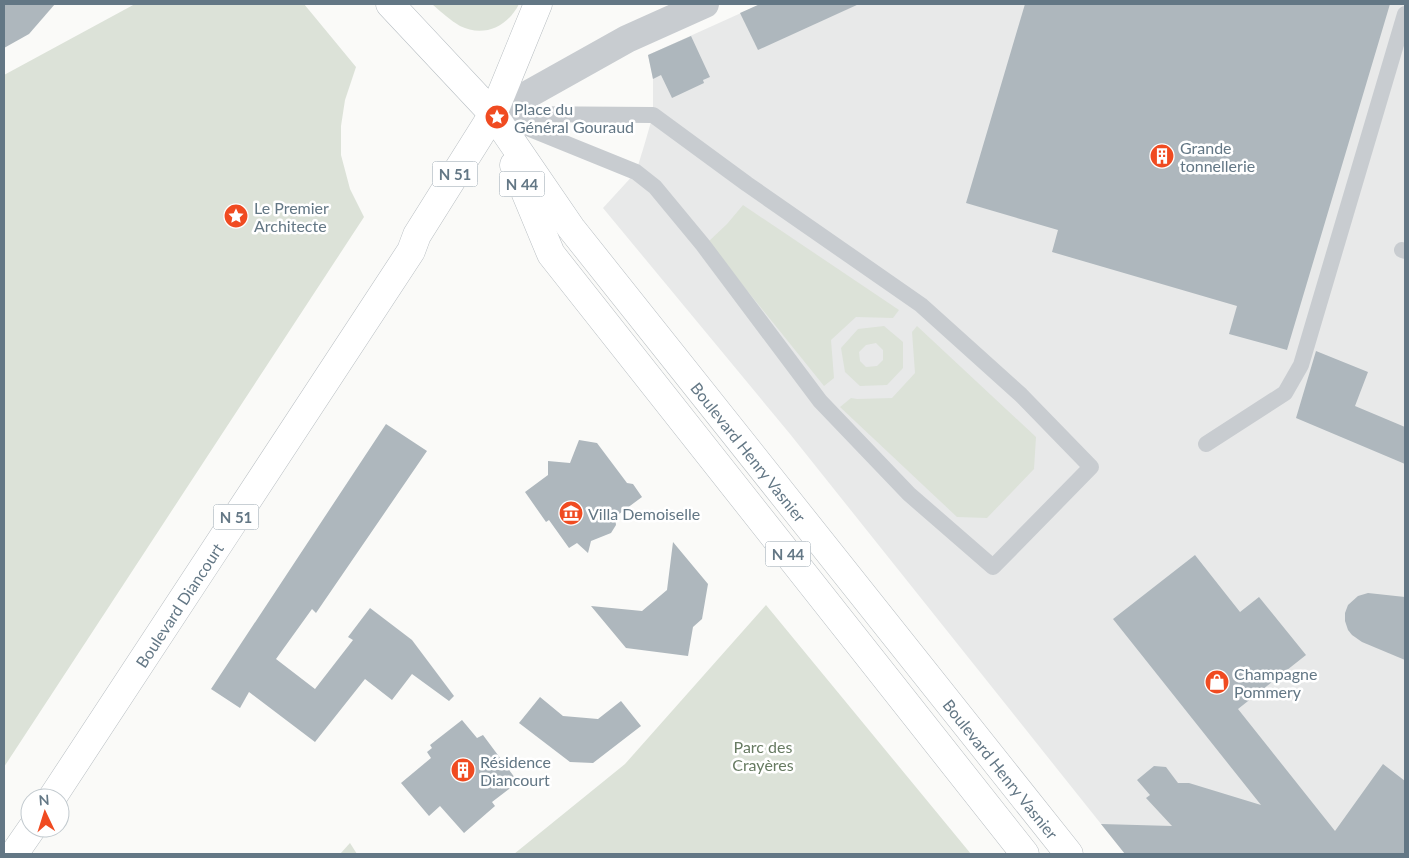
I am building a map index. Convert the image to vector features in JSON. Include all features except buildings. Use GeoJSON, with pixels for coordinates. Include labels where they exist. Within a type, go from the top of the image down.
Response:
{"type":"FeatureCollection","features":[{"type":"Feature","properties":{"kind":"main road","name":"Boulevard Henry Vasnier"},"geometry":{"type":"LineString","coordinates":[[390,4],[493,114],[576,233],[1069,854]]}},
{"type":"Feature","properties":{"kind":"main road","name":"N 51"},"geometry":{"type":"LineString","coordinates":[[493,114],[538,4]]}},
{"type":"Feature","properties":{"kind":"main road","name":"Boulevard Henry Vasnier"},"geometry":{"type":"LineString","coordinates":[[493,114],[551,254],[1025,854]]}},
{"type":"Feature","properties":{"kind":"main road","name":"Boulevard Diancourt"},"geometry":{"type":"LineString","coordinates":[[59,788],[411,251],[417,235],[493,114]]}},
{"type":"Feature","properties":{"kind":"main road"},"geometry":{"type":"LineString","coordinates":[[14,854],[25,838]]}},
{"type":"Feature","properties":{"kind":"street"},"geometry":{"type":"LineString","coordinates":[[493,114],[627,39],[695,6]]}},
{"type":"Feature","properties":{"kind":"lane"},"geometry":{"type":"LineString","coordinates":[[1206,444],[1285,393],[1301,365],[1405,14]]}},
{"type":"Feature","properties":{"kind":"lane"},"geometry":{"type":"LineString","coordinates":[[493,114],[654,115],[754,189],[921,305],[1020,395],[1091,467],[994,567],[909,494],[820,401],[703,245],[654,188],[636,172],[493,114]]}},
{"type":"Feature","properties":{"kind":"shaded area","name":"Champagne Pommery"},"geometry":{"type":"Polygon","coordinates":[[[761,4],[1405,4],[1405,854],[1125,854],[790,434],[603,208],[636,172],[644,146],[653,115],[653,79],[648,55],[761,4]]]}},
{"type":"Feature","properties":{"kind":"green space"},"geometry":{"type":"Polygon","coordinates":[[[135,4],[304,4],[356,67],[345,100],[341,126],[341,155],[350,189],[364,217],[4,767],[4,75],[135,4]]]}},
{"type":"Feature","properties":{"kind":"green space"},"geometry":{"type":"Polygon","coordinates":[[[432,4],[519,4],[502,24],[494,28],[478,31],[460,26],[432,4]]]}},
{"type":"Feature","properties":{"kind":"green space"},"geometry":{"type":"Polygon","coordinates":[[[743,205],[899,310],[893,318],[856,317],[831,340],[834,378],[824,386],[708,242],[743,205]]]}},
{"type":"Feature","properties":{"kind":"green space"},"geometry":{"type":"Polygon","coordinates":[[[884,326],[903,342],[903,368],[887,385],[860,386],[845,372],[841,348],[858,329],[884,326]],[[876,343],[866,345],[859,352],[860,361],[866,367],[877,366],[883,360],[883,350],[876,343]]]}},
{"type":"Feature","properties":{"kind":"green space"},"geometry":{"type":"Polygon","coordinates":[[[917,326],[1036,437],[1034,469],[987,518],[957,517],[840,407],[851,398],[892,398],[915,373],[912,332],[917,326]]]}},
{"type":"Feature","properties":{"kind":"green space","name":"Parc des Crayères"},"geometry":{"type":"Polygon","coordinates":[[[766,605],[971,854],[514,854],[625,764],[766,605]]]}},
{"type":"Feature","properties":{"kind":"green space"},"geometry":{"type":"Polygon","coordinates":[[[350,843],[357,854],[340,854],[350,843]]]}},
{"type":"Feature","properties":{"kind":"place","name":"Place du Général Gouraud"},"geometry":{"type":"Point","coordinates":[497,117]}},
{"type":"Feature","properties":{"kind":"place","name":"Grande tonnellerie"},"geometry":{"type":"Point","coordinates":[1162,156]}},
{"type":"Feature","properties":{"kind":"place","name":"Le Premier Architecte"},"geometry":{"type":"Point","coordinates":[236,216]}},
{"type":"Feature","properties":{"kind":"place","name":"Villa Demoiselle"},"geometry":{"type":"Point","coordinates":[571,513]}},
{"type":"Feature","properties":{"kind":"place","name":"Champagne Pommery"},"geometry":{"type":"Point","coordinates":[1217,682]}},
{"type":"Feature","properties":{"kind":"place","name":"Résidence Diancourt"},"geometry":{"type":"Point","coordinates":[463,770]}}]}
